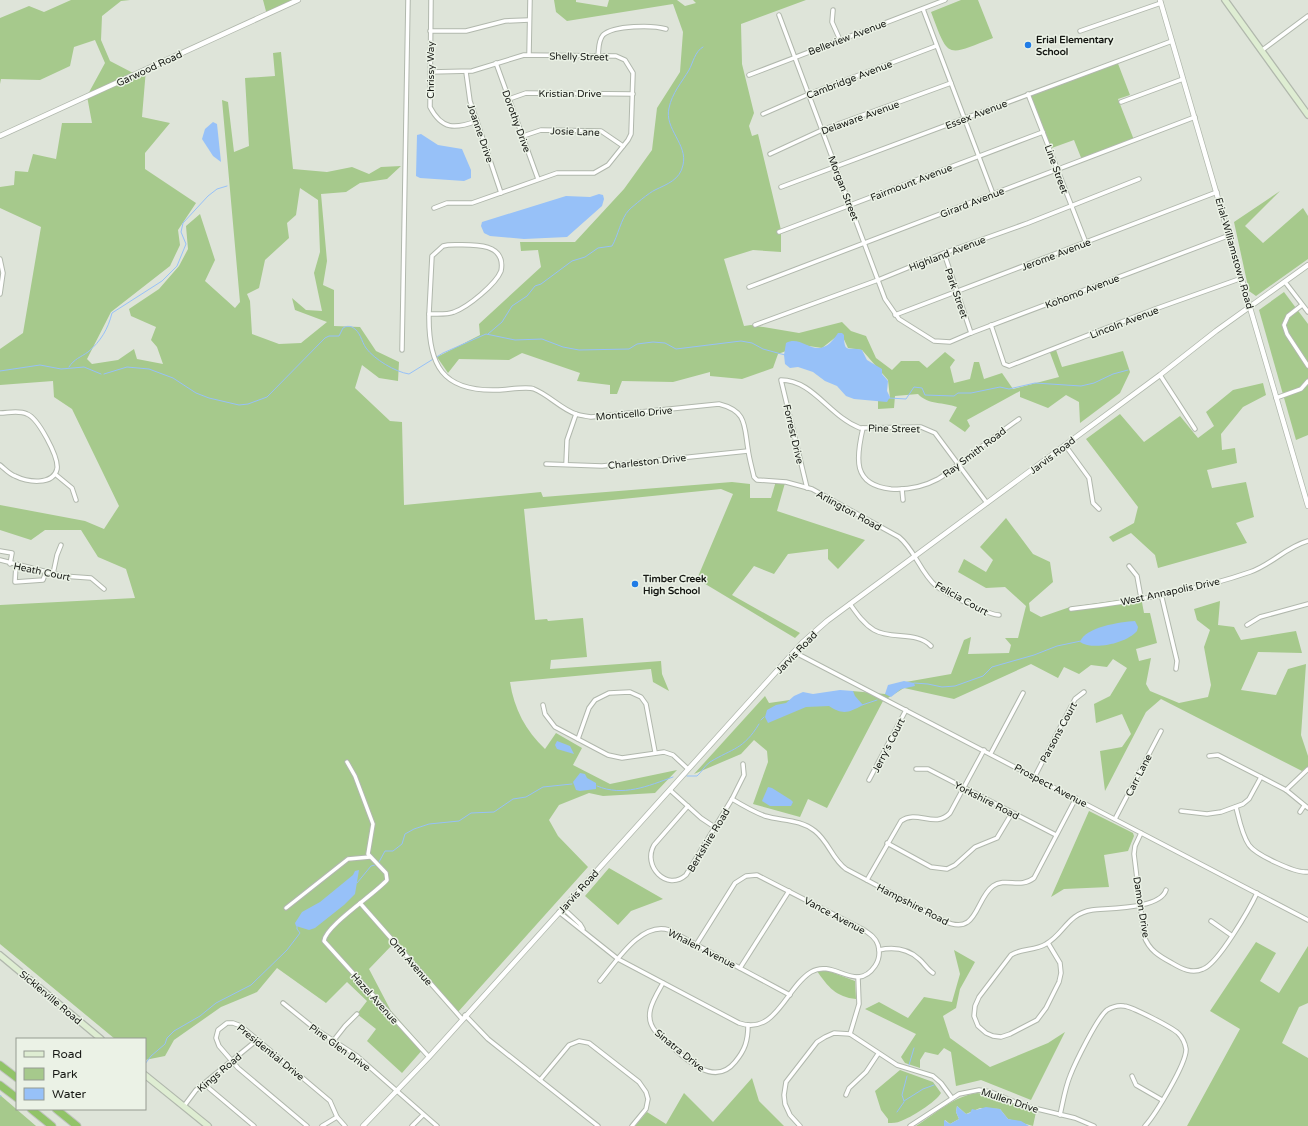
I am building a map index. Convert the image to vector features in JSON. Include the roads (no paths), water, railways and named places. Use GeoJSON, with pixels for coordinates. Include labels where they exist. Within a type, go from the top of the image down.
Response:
{"type":"FeatureCollection","features":[{"type":"Feature","properties":{"kind":"highway"},"geometry":{"type":"LineString","coordinates":[[0,1065],[16,1077]]}},
{"type":"Feature","properties":{"kind":"highway"},"geometry":{"type":"LineString","coordinates":[[0,1085],[16,1097]]}},
{"type":"Feature","properties":{"kind":"highway"},"geometry":{"type":"LineString","coordinates":[[32,1110],[52,1126]]}},
{"type":"Feature","properties":{"kind":"highway"},"geometry":{"type":"LineString","coordinates":[[57,1110],[77,1126]]}},
{"type":"Feature","properties":{"kind":"main road"},"geometry":{"type":"LineString","coordinates":[[1225,0],[1308,115]]}},
{"type":"Feature","properties":{"kind":"main road","name":"Sicklerville Road"},"geometry":{"type":"LineString","coordinates":[[0,955],[101,1038]]}},
{"type":"Feature","properties":{"kind":"main road"},"geometry":{"type":"LineString","coordinates":[[146,1076],[208,1126]]}},
{"type":"Feature","properties":{"kind":"street","name":"Garwood Road"},"geometry":{"type":"LineString","coordinates":[[0,136],[298,0]]}},
{"type":"Feature","properties":{"kind":"street"},"geometry":{"type":"LineString","coordinates":[[402,350],[408,0]]}},
{"type":"Feature","properties":{"kind":"street","name":"Chrissy Way"},"geometry":{"type":"LineString","coordinates":[[431,0],[430,107],[434,115],[447,125],[454,127],[477,121]]}},
{"type":"Feature","properties":{"kind":"street"},"geometry":{"type":"LineString","coordinates":[[529,55],[530,0]]}},
{"type":"Feature","properties":{"kind":"street","name":"Belleview Avenue"},"geometry":{"type":"LineString","coordinates":[[749,75],[946,0]]}},
{"type":"Feature","properties":{"kind":"street"},"geometry":{"type":"LineString","coordinates":[[1080,31],[1161,1]]}},
{"type":"Feature","properties":{"kind":"street","name":"Erial-Williamstown Road"},"geometry":{"type":"LineString","coordinates":[[1161,1],[1308,506]]}},
{"type":"Feature","properties":{"kind":"street"},"geometry":{"type":"LineString","coordinates":[[923,9],[963,119],[993,194]]}},
{"type":"Feature","properties":{"kind":"street"},"geometry":{"type":"LineString","coordinates":[[833,10],[832,22],[840,40]]}},
{"type":"Feature","properties":{"kind":"street","name":"Morgan Street"},"geometry":{"type":"LineString","coordinates":[[779,15],[885,299],[894,315],[934,341]]}},
{"type":"Feature","properties":{"kind":"street"},"geometry":{"type":"LineString","coordinates":[[1261,50],[1308,16]]}},
{"type":"Feature","properties":{"kind":"street"},"geometry":{"type":"LineString","coordinates":[[430,31],[466,31],[505,21],[529,20]]}},
{"type":"Feature","properties":{"kind":"street"},"geometry":{"type":"LineString","coordinates":[[598,56],[600,39],[604,34],[611,31],[652,25],[666,29]]}},
{"type":"Feature","properties":{"kind":"street","name":"Essex Avenue"},"geometry":{"type":"LineString","coordinates":[[781,187],[1172,41]]}},
{"type":"Feature","properties":{"kind":"street","name":"Cambridge Avenue"},"geometry":{"type":"LineString","coordinates":[[763,114],[809,94],[936,46]]}},
{"type":"Feature","properties":{"kind":"street","name":"Shelly Street"},"geometry":{"type":"LineString","coordinates":[[430,72],[466,72],[529,55],[616,56],[628,64],[633,73],[631,134],[608,165],[594,173],[557,173],[472,203],[447,203],[434,208]]}},
{"type":"Feature","properties":{"kind":"street","name":"Dorothy Drive"},"geometry":{"type":"LineString","coordinates":[[496,64],[538,180]]}},
{"type":"Feature","properties":{"kind":"street","name":"Joanne Drive"},"geometry":{"type":"LineString","coordinates":[[466,72],[468,94],[501,193]]}},
{"type":"Feature","properties":{"kind":"street"},"geometry":{"type":"LineString","coordinates":[[1121,102],[1183,79]]}},
{"type":"Feature","properties":{"kind":"street","name":"Delaware Avenue"},"geometry":{"type":"LineString","coordinates":[[770,154],[822,130],[951,83]]}},
{"type":"Feature","properties":{"kind":"street","name":"Kristian Drive"},"geometry":{"type":"LineString","coordinates":[[509,99],[526,93],[633,94]]}},
{"type":"Feature","properties":{"kind":"street","name":"Line Street"},"geometry":{"type":"LineString","coordinates":[[1028,94],[1070,206],[1086,243]]}},
{"type":"Feature","properties":{"kind":"street","name":"Girard Avenue"},"geometry":{"type":"LineString","coordinates":[[749,287],[1195,117]]}},
{"type":"Feature","properties":{"kind":"street","name":"Josie Lane"},"geometry":{"type":"LineString","coordinates":[[523,136],[541,130],[601,131],[623,146]]}},
{"type":"Feature","properties":{"kind":"street","name":"Fairmount Avenue"},"geometry":{"type":"LineString","coordinates":[[779,232],[1043,132]]}},
{"type":"Feature","properties":{"kind":"street","name":"Highland Avenue"},"geometry":{"type":"LineString","coordinates":[[755,325],[878,280],[944,252],[1028,223],[1139,179]]}},
{"type":"Feature","properties":{"kind":"street","name":"Jerome Avenue"},"geometry":{"type":"LineString","coordinates":[[894,315],[1217,192]]}},
{"type":"Feature","properties":{"kind":"street","name":"Kohomo Avenue"},"geometry":{"type":"LineString","coordinates":[[934,341],[950,342],[991,325],[1230,235]]}},
{"type":"Feature","properties":{"kind":"street","name":"Monticello Drive"},"geometry":{"type":"LineString","coordinates":[[429,314],[449,313],[466,307],[496,279],[499,276],[502,266],[494,249],[482,245],[448,245],[443,246],[432,256],[429,314],[429,333],[432,355],[445,375],[457,384],[480,391],[533,389],[576,414],[601,417],[723,405],[736,410],[742,417],[745,425],[748,451]]}},
{"type":"Feature","properties":{"kind":"street","name":"Park Street"},"geometry":{"type":"LineString","coordinates":[[944,252],[971,333]]}},
{"type":"Feature","properties":{"kind":"street"},"geometry":{"type":"LineString","coordinates":[[0,259],[3,277],[0,294]]}},
{"type":"Feature","properties":{"kind":"street","name":"Jarvis Road"},"geometry":{"type":"LineString","coordinates":[[363,1126],[428,1057],[794,652],[813,633],[1160,375],[1216,331],[1308,266]]}},
{"type":"Feature","properties":{"kind":"street","name":"Lincoln Avenue"},"geometry":{"type":"LineString","coordinates":[[991,325],[1004,364],[1007,366],[1017,364],[1155,309],[1242,278]]}},
{"type":"Feature","properties":{"kind":"street"},"geometry":{"type":"LineString","coordinates":[[1285,282],[1308,312]]}},
{"type":"Feature","properties":{"kind":"street"},"geometry":{"type":"LineString","coordinates":[[1302,304],[1288,316],[1284,325],[1287,334],[1308,366]]}},
{"type":"Feature","properties":{"kind":"street"},"geometry":{"type":"LineString","coordinates":[[1160,375],[1195,429]]}},
{"type":"Feature","properties":{"kind":"street","name":"Pine Street"},"geometry":{"type":"LineString","coordinates":[[782,380],[792,380],[800,383],[834,412],[851,424],[863,428],[909,426],[927,428],[935,433],[987,503]]}},
{"type":"Feature","properties":{"kind":"street","name":"Forrest Drive"},"geometry":{"type":"LineString","coordinates":[[782,380],[807,488]]}},
{"type":"Feature","properties":{"kind":"street"},"geometry":{"type":"LineString","coordinates":[[1276,398],[1301,389],[1308,381]]}},
{"type":"Feature","properties":{"kind":"street"},"geometry":{"type":"LineString","coordinates":[[0,413],[22,412],[35,419],[56,459],[57,466],[55,474],[44,481],[23,479],[12,475],[0,465]]}},
{"type":"Feature","properties":{"kind":"street"},"geometry":{"type":"LineString","coordinates":[[566,464],[567,440],[576,414]]}},
{"type":"Feature","properties":{"kind":"street","name":"Ray Smith Road"},"geometry":{"type":"LineString","coordinates":[[863,428],[858,458],[861,472],[865,480],[878,488],[902,490],[918,486],[938,478],[1019,419]]}},
{"type":"Feature","properties":{"kind":"street"},"geometry":{"type":"LineString","coordinates":[[1065,445],[1089,478],[1093,503],[1099,509]]}},
{"type":"Feature","properties":{"kind":"street","name":"Arlington Road"},"geometry":{"type":"LineString","coordinates":[[748,451],[754,477],[757,480],[772,480],[807,488],[899,537],[915,556]]}},
{"type":"Feature","properties":{"kind":"street","name":"Charleston Drive"},"geometry":{"type":"LineString","coordinates":[[546,464],[602,466],[748,451]]}},
{"type":"Feature","properties":{"kind":"street"},"geometry":{"type":"LineString","coordinates":[[55,474],[72,488],[76,500]]}},
{"type":"Feature","properties":{"kind":"street"},"geometry":{"type":"LineString","coordinates":[[902,490],[903,500]]}},
{"type":"Feature","properties":{"kind":"street","name":"West Annapolis Drive"},"geometry":{"type":"LineString","coordinates":[[1071,609],[1198,587],[1249,573],[1270,562],[1290,548],[1308,541]]}},
{"type":"Feature","properties":{"kind":"street"},"geometry":{"type":"LineString","coordinates":[[53,574],[61,545]]}},
{"type":"Feature","properties":{"kind":"street"},"geometry":{"type":"LineString","coordinates":[[0,551],[12,553],[10,564]]}},
{"type":"Feature","properties":{"kind":"street","name":"Felicia Court"},"geometry":{"type":"LineString","coordinates":[[915,556],[936,586],[988,613],[999,615]]}},
{"type":"Feature","properties":{"kind":"street","name":"Heath Court"},"geometry":{"type":"LineString","coordinates":[[0,560],[16,566],[53,574],[70,577],[91,578],[104,589]]}},
{"type":"Feature","properties":{"kind":"street"},"geometry":{"type":"LineString","coordinates":[[16,566],[15,582],[44,580],[46,572]]}},
{"type":"Feature","properties":{"kind":"street"},"geometry":{"type":"LineString","coordinates":[[1129,566],[1137,576],[1141,598]]}},
{"type":"Feature","properties":{"kind":"street"},"geometry":{"type":"LineString","coordinates":[[1161,594],[1177,661],[1176,669]]}},
{"type":"Feature","properties":{"kind":"street"},"geometry":{"type":"LineString","coordinates":[[850,604],[859,617],[874,630],[894,636],[923,639],[931,646]]}},
{"type":"Feature","properties":{"kind":"street"},"geometry":{"type":"LineString","coordinates":[[1247,625],[1260,617],[1308,604]]}},
{"type":"Feature","properties":{"kind":"street","name":"Prospect Avenue"},"geometry":{"type":"LineString","coordinates":[[794,652],[991,753],[1308,920]]}},
{"type":"Feature","properties":{"kind":"street"},"geometry":{"type":"LineString","coordinates":[[578,739],[589,708],[595,700],[609,693],[630,692],[641,696],[646,704],[655,752]]}},
{"type":"Feature","properties":{"kind":"street","name":"Parsons Court"},"geometry":{"type":"LineString","coordinates":[[1035,776],[1075,699],[1084,692]]}},
{"type":"Feature","properties":{"kind":"street"},"geometry":{"type":"LineString","coordinates":[[991,753],[1023,693]]}},
{"type":"Feature","properties":{"kind":"street"},"geometry":{"type":"LineString","coordinates":[[543,705],[545,714],[554,725],[615,758],[630,757],[655,752],[670,754],[688,769]]}},
{"type":"Feature","properties":{"kind":"street","name":"Jerry's Court"},"geometry":{"type":"LineString","coordinates":[[869,780],[906,710]]}},
{"type":"Feature","properties":{"kind":"street","name":"Carr Lane"},"geometry":{"type":"LineString","coordinates":[[1115,819],[1161,730]]}},
{"type":"Feature","properties":{"kind":"street"},"geometry":{"type":"LineString","coordinates":[[868,880],[898,823],[906,818],[918,816],[933,821],[947,816],[984,750]]}},
{"type":"Feature","properties":{"kind":"street"},"geometry":{"type":"LineString","coordinates":[[1209,756],[1218,755],[1286,790],[1306,807],[1300,812]]}},
{"type":"Feature","properties":{"kind":"street"},"geometry":{"type":"LineString","coordinates":[[347,762],[355,776],[373,824],[373,833],[368,850],[370,857],[386,872],[387,880],[360,903]]}},
{"type":"Feature","properties":{"kind":"street","name":"Berkshire Road"},"geometry":{"type":"LineString","coordinates":[[688,806],[652,848],[650,862],[657,873],[671,881],[684,877],[716,828],[744,775],[742,764]]}},
{"type":"Feature","properties":{"kind":"street","name":"Yorkshire Road"},"geometry":{"type":"LineString","coordinates":[[916,769],[928,769],[1056,836]]}},
{"type":"Feature","properties":{"kind":"street"},"geometry":{"type":"LineString","coordinates":[[1286,790],[1308,769]]}},
{"type":"Feature","properties":{"kind":"street"},"geometry":{"type":"LineString","coordinates":[[1181,812],[1207,814],[1221,812],[1243,804],[1249,799],[1261,777]]}},
{"type":"Feature","properties":{"kind":"street"},"geometry":{"type":"LineString","coordinates":[[670,790],[704,820],[716,828]]}},
{"type":"Feature","properties":{"kind":"street","name":"Hampshire Road"},"geometry":{"type":"LineString","coordinates":[[732,799],[766,816],[796,821],[808,826],[823,840],[839,864],[948,923],[956,925],[964,924],[973,917],[988,891],[993,886],[1005,882],[1025,884],[1034,878],[1076,798]]}},
{"type":"Feature","properties":{"kind":"street"},"geometry":{"type":"LineString","coordinates":[[1236,807],[1246,840],[1252,849],[1296,871],[1307,872]]}},
{"type":"Feature","properties":{"kind":"street"},"geometry":{"type":"LineString","coordinates":[[887,843],[931,867],[947,869],[975,847],[999,837],[1012,813]]}},
{"type":"Feature","properties":{"kind":"street","name":"Damon Drive"},"geometry":{"type":"LineString","coordinates":[[1141,833],[1134,850],[1144,933],[1150,948],[1162,958],[1185,970],[1199,971],[1208,967],[1248,910],[1258,893]]}},
{"type":"Feature","properties":{"kind":"street"},"geometry":{"type":"LineString","coordinates":[[286,908],[348,859],[370,857]]}},
{"type":"Feature","properties":{"kind":"street","name":"Vance Avenue"},"geometry":{"type":"LineString","coordinates":[[696,945],[734,886],[740,879],[750,875],[760,876],[870,934],[876,941],[879,950]]}},
{"type":"Feature","properties":{"kind":"street"},"geometry":{"type":"LineString","coordinates":[[1048,943],[1060,963],[1061,976],[1044,1012],[1034,1022],[1007,1036],[997,1037],[986,1033],[978,1026],[974,1016],[975,1006],[979,997],[1011,955],[1017,952],[1036,949],[1048,943],[1069,920],[1082,913],[1140,905],[1158,900],[1163,896],[1166,890]]}},
{"type":"Feature","properties":{"kind":"street"},"geometry":{"type":"LineString","coordinates":[[740,968],[789,891]]}},
{"type":"Feature","properties":{"kind":"street","name":"Hazel Avenue"},"geometry":{"type":"LineString","coordinates":[[360,903],[332,927],[324,939],[326,944],[428,1057]]}},
{"type":"Feature","properties":{"kind":"street","name":"Orth Avenue"},"geometry":{"type":"LineString","coordinates":[[360,903],[464,1017],[484,1035],[598,1126]]}},
{"type":"Feature","properties":{"kind":"street"},"geometry":{"type":"LineString","coordinates":[[563,908],[580,924],[582,929]]}},
{"type":"Feature","properties":{"kind":"street"},"geometry":{"type":"LineString","coordinates":[[559,912],[618,959],[739,1023],[748,1025],[762,1022],[772,1017],[808,974],[818,969],[831,969],[848,976],[858,977],[865,975],[875,966],[879,950],[892,948],[902,950],[920,959],[925,967],[933,973]]}},
{"type":"Feature","properties":{"kind":"street"},"geometry":{"type":"LineString","coordinates":[[1211,921],[1231,935]]}},
{"type":"Feature","properties":{"kind":"street","name":"Whalen Avenue"},"geometry":{"type":"LineString","coordinates":[[600,981],[618,959],[643,933],[656,928],[669,930],[790,995]]}},
{"type":"Feature","properties":{"kind":"street"},"geometry":{"type":"LineString","coordinates":[[850,1034],[859,1004],[858,977]]}},
{"type":"Feature","properties":{"kind":"street","name":"Sinatra Drive"},"geometry":{"type":"LineString","coordinates":[[663,984],[650,1007],[649,1014],[651,1026],[656,1032],[703,1071],[717,1073],[730,1067],[746,1046],[748,1025]]}},
{"type":"Feature","properties":{"kind":"street","name":"Pine Glen Drive"},"geometry":{"type":"LineString","coordinates":[[283,1003],[309,1024],[357,1056],[437,1126]]}},
{"type":"Feature","properties":{"kind":"street"},"geometry":{"type":"LineString","coordinates":[[1060,1115],[1070,1077],[1097,1022],[1106,1011],[1118,1006],[1130,1008],[1172,1029],[1184,1042],[1186,1050],[1185,1060],[1145,1126]]}},
{"type":"Feature","properties":{"kind":"street"},"geometry":{"type":"LineString","coordinates":[[334,1040],[357,1014]]}},
{"type":"Feature","properties":{"kind":"street","name":"Presidential Drive"},"geometry":{"type":"LineString","coordinates":[[307,1126],[231,1061],[216,1041],[216,1033],[222,1027],[227,1023],[236,1023],[330,1101],[337,1117],[345,1126]]}},
{"type":"Feature","properties":{"kind":"street"},"geometry":{"type":"LineString","coordinates":[[800,1126],[790,1115],[785,1104],[784,1090],[788,1078],[820,1040],[834,1034],[850,1034],[878,1054],[902,1067],[933,1076],[941,1083],[952,1098]]}},
{"type":"Feature","properties":{"kind":"street","name":"Kings Road"},"geometry":{"type":"LineString","coordinates":[[184,1106],[204,1084],[257,1040]]}},
{"type":"Feature","properties":{"kind":"street"},"geometry":{"type":"LineString","coordinates":[[540,1080],[568,1045],[579,1041],[589,1043],[639,1082],[646,1092],[648,1099],[646,1109],[632,1126]]}},
{"type":"Feature","properties":{"kind":"street"},"geometry":{"type":"LineString","coordinates":[[846,1096],[849,1088],[866,1072],[878,1054]]}},
{"type":"Feature","properties":{"kind":"street"},"geometry":{"type":"LineString","coordinates":[[1132,1076],[1136,1085],[1162,1100]]}},
{"type":"Feature","properties":{"kind":"street"},"geometry":{"type":"LineString","coordinates":[[204,1084],[254,1126]]}},
{"type":"Feature","properties":{"kind":"street","name":"Mullen Drive"},"geometry":{"type":"LineString","coordinates":[[910,1126],[952,1098],[968,1091],[983,1090],[1026,1106],[1094,1126]]}},
{"type":"Feature","properties":{"kind":"street"},"geometry":{"type":"LineString","coordinates":[[412,1126],[423,1115]]}},
{"type":"Feature","properties":{"kind":"street"},"geometry":{"type":"LineString","coordinates":[[322,1126],[337,1117]]}},
{"type":"Feature","properties":{"kind":"water"},"geometry":{"type":"Polygon","coordinates":[[[213,122],[217,124],[221,162],[213,156],[202,139],[205,129],[213,122]]]}},
{"type":"Feature","properties":{"kind":"water"},"geometry":{"type":"Polygon","coordinates":[[[421,134],[438,145],[462,149],[471,170],[471,178],[464,181],[420,178],[416,176],[417,135],[421,134]]]}},
{"type":"Feature","properties":{"kind":"water"},"geometry":{"type":"Polygon","coordinates":[[[599,194],[603,195],[604,199],[602,206],[567,237],[524,239],[490,236],[484,233],[481,226],[482,222],[566,196],[590,197],[599,194]]]}},
{"type":"Feature","properties":{"kind":"water"},"geometry":{"type":"Polygon","coordinates":[[[838,333],[842,333],[844,335],[846,347],[862,350],[867,360],[882,369],[882,374],[888,381],[887,391],[890,397],[887,402],[854,399],[846,396],[837,386],[825,381],[813,372],[798,367],[790,368],[785,364],[784,355],[786,343],[793,341],[811,347],[824,347],[838,333]]]}},
{"type":"Feature","properties":{"kind":"water"},"geometry":{"type":"Polygon","coordinates":[[[1135,621],[1138,627],[1137,631],[1126,639],[1101,646],[1086,645],[1080,642],[1083,637],[1096,629],[1112,624],[1135,621]]]}},
{"type":"Feature","properties":{"kind":"water"},"geometry":{"type":"Polygon","coordinates":[[[904,681],[914,683],[915,686],[901,689],[891,697],[885,694],[888,685],[904,681]]]}},
{"type":"Feature","properties":{"kind":"water"},"geometry":{"type":"Polygon","coordinates":[[[840,690],[853,691],[855,696],[863,705],[846,712],[838,711],[829,706],[806,707],[768,723],[765,717],[767,710],[776,705],[786,703],[794,696],[803,692],[813,694],[840,690]]]}},
{"type":"Feature","properties":{"kind":"water"},"geometry":{"type":"Polygon","coordinates":[[[557,741],[570,746],[574,754],[557,749],[555,745],[557,741]]]}},
{"type":"Feature","properties":{"kind":"water"},"geometry":{"type":"Polygon","coordinates":[[[580,773],[585,774],[587,778],[596,783],[596,789],[576,790],[573,782],[580,773]]]}},
{"type":"Feature","properties":{"kind":"water"},"geometry":{"type":"Polygon","coordinates":[[[768,787],[791,800],[793,802],[791,806],[770,806],[762,801],[768,787]]]}},
{"type":"Feature","properties":{"kind":"water"},"geometry":{"type":"Polygon","coordinates":[[[359,870],[355,894],[344,905],[315,928],[309,930],[296,926],[295,923],[302,912],[320,902],[353,875],[355,871],[359,870]]]}},
{"type":"Feature","properties":{"kind":"water"},"geometry":{"type":"Polygon","coordinates":[[[957,1106],[966,1114],[970,1113],[972,1109],[976,1110],[986,1107],[1000,1109],[1008,1119],[1021,1121],[1029,1126],[944,1126],[944,1120],[950,1124],[959,1119],[956,1112],[957,1106]]]}},
{"type":"Feature","properties":{"kind":"waterway"},"geometry":{"type":"LineString","coordinates":[[488,334],[502,322],[512,306],[527,296],[535,286],[541,284],[572,261],[585,257],[598,248],[612,246],[626,213],[649,193],[672,181],[679,174],[683,165],[684,157],[670,123],[668,116],[669,108],[670,103],[689,70],[696,54],[703,47]]}},
{"type":"Feature","properties":{"kind":"waterway"},"geometry":{"type":"LineString","coordinates":[[69,367],[75,360],[93,348],[106,329],[112,313],[162,281],[177,266],[186,244],[181,232],[183,223],[208,196],[217,189],[227,186]]}},
{"type":"Feature","properties":{"kind":"waterway"},"geometry":{"type":"LineString","coordinates":[[104,374],[127,367],[149,369],[173,378],[196,393],[209,398],[239,405],[248,404],[267,397],[325,338],[329,336],[339,336],[343,328],[348,326],[357,331],[366,348],[379,361],[391,368],[409,374],[443,353],[486,334],[515,340],[542,339],[563,347],[579,350],[629,349],[637,344],[653,342],[665,343],[676,349],[741,341],[752,343],[763,349],[785,355]]}},
{"type":"Feature","properties":{"kind":"waterway"},"geometry":{"type":"LineString","coordinates":[[0,371],[40,365],[61,369],[84,367],[101,374]]}},
{"type":"Feature","properties":{"kind":"waterway"},"geometry":{"type":"LineString","coordinates":[[889,398],[906,399],[914,387],[922,388],[925,395],[954,396],[958,393],[971,393],[1000,387],[1009,389],[1035,383],[1081,386],[1094,383],[1113,374],[1128,370]]}},
{"type":"Feature","properties":{"kind":"waterway"},"geometry":{"type":"LineString","coordinates":[[914,683],[942,687],[955,686],[983,676],[992,667],[1034,655],[1057,646],[1081,641]]}},
{"type":"Feature","properties":{"kind":"waterway"},"geometry":{"type":"LineString","coordinates":[[862,705],[877,700]]}},
{"type":"Feature","properties":{"kind":"waterway"},"geometry":{"type":"LineString","coordinates":[[761,720],[764,717]]}},
{"type":"Feature","properties":{"kind":"waterway"},"geometry":{"type":"LineString","coordinates":[[687,776],[697,776],[710,762],[743,744],[759,724]]}},
{"type":"Feature","properties":{"kind":"waterway"},"geometry":{"type":"LineString","coordinates":[[597,786],[616,790],[635,789],[673,777]]}},
{"type":"Feature","properties":{"kind":"waterway"},"geometry":{"type":"LineString","coordinates":[[379,862],[385,851],[393,851],[402,844],[405,834],[414,829],[429,824],[459,821],[471,813],[494,812],[513,799],[526,797],[543,787],[572,784]]}},
{"type":"Feature","properties":{"kind":"waterway"},"geometry":{"type":"LineString","coordinates":[[357,883],[371,866],[375,865]]}},
{"type":"Feature","properties":{"kind":"waterway"},"geometry":{"type":"LineString","coordinates":[[146,1063],[151,1056],[165,1044],[167,1038],[174,1031],[200,1016],[216,1003],[251,985],[287,950],[300,933],[297,926]]}},
{"type":"Feature","properties":{"kind":"waterway"},"geometry":{"type":"LineString","coordinates":[[909,1065],[914,1048]]}},
{"type":"Feature","properties":{"kind":"waterway"},"geometry":{"type":"LineString","coordinates":[[904,1101],[902,1095],[907,1076]]}},
{"type":"Feature","properties":{"kind":"waterway"},"geometry":{"type":"LineString","coordinates":[[904,1101],[923,1089],[934,1085]]}},
{"type":"Feature","properties":{"kind":"waterway"},"geometry":{"type":"LineString","coordinates":[[897,1112],[904,1102]]}},
{"type":"Feature","properties":{"kind":"place","name":"Erial Elementary School"},"geometry":{"type":"Point","coordinates":[1028,45]}},
{"type":"Feature","properties":{"kind":"place","name":"Timber Creek High School"},"geometry":{"type":"Point","coordinates":[635,584]}}]}
